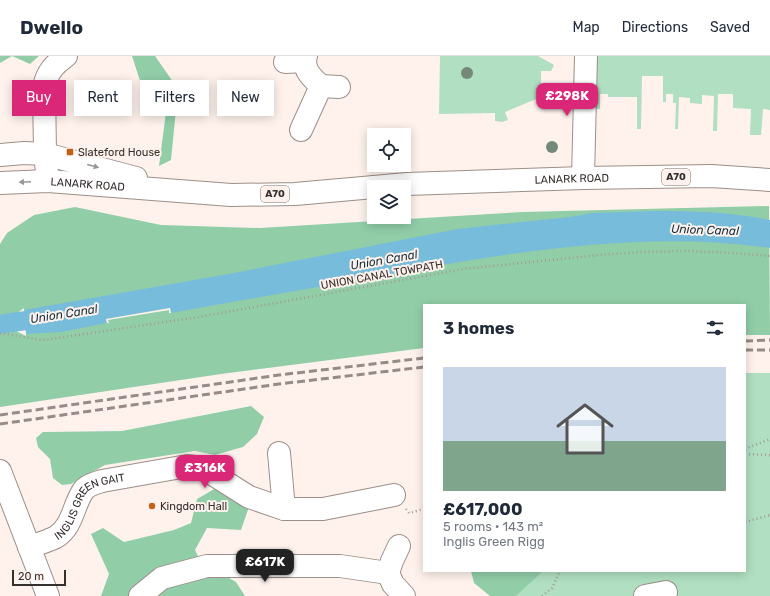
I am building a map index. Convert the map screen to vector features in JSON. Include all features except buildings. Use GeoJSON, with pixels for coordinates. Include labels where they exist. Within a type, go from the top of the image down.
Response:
{"type":"FeatureCollection","features":[{"type":"Feature","properties":{"kind":"street"},"geometry":{"type":"LineString","coordinates":[[48,181],[45,154],[44,87],[46,77],[52,68],[66,56]]}},
{"type":"Feature","properties":{"kind":"street"},"geometry":{"type":"LineString","coordinates":[[582,178],[586,56]]}},
{"type":"Feature","properties":{"kind":"street"},"geometry":{"type":"LineString","coordinates":[[299,60],[309,74],[330,87],[300,130]]}},
{"type":"Feature","properties":{"kind":"street","name":"LANARK ROAD"},"geometry":{"type":"LineString","coordinates":[[0,155],[24,153],[45,154],[131,176],[175,190]]}},
{"type":"Feature","properties":{"kind":"street","name":"LANARK ROAD"},"geometry":{"type":"LineString","coordinates":[[411,184],[582,178],[711,176],[770,180]]}},
{"type":"Feature","properties":{"kind":"street","name":"LANARK ROAD"},"geometry":{"type":"LineString","coordinates":[[0,183],[48,181],[231,195],[295,194],[367,188]]}},
{"type":"Feature","properties":{"kind":"street"},"geometry":{"type":"LineString","coordinates":[[279,453],[284,509]]}},
{"type":"Feature","properties":{"kind":"street","name":"INGLIS GREEN GAIT"},"geometry":{"type":"LineString","coordinates":[[30,547],[56,536],[64,529],[72,517],[83,490],[92,484],[187,466],[203,468],[249,497],[284,509],[323,509],[394,495]]}},
{"type":"Feature","properties":{"kind":"street"},"geometry":{"type":"LineString","coordinates":[[1,475],[48,596]]}},
{"type":"Feature","properties":{"kind":"street"},"geometry":{"type":"LineString","coordinates":[[399,546],[388,573],[393,584],[404,596]]}},
{"type":"Feature","properties":{"kind":"street"},"geometry":{"type":"LineString","coordinates":[[140,596],[162,578],[207,566],[340,566],[388,573]]}},
{"type":"Feature","properties":{"kind":"path","name":"UNION CANAL TOWPATH"},"geometry":{"type":"LineString","coordinates":[[0,333],[41,340],[66,337],[199,317],[462,269],[537,260],[677,251],[770,256]]}},
{"type":"Feature","properties":{"kind":"path"},"geometry":{"type":"LineString","coordinates":[[746,450],[770,439]]}},
{"type":"Feature","properties":{"kind":"path"},"geometry":{"type":"LineString","coordinates":[[746,454],[770,455]]}},
{"type":"Feature","properties":{"kind":"path"},"geometry":{"type":"LineString","coordinates":[[746,522],[770,516]]}},
{"type":"Feature","properties":{"kind":"path"},"geometry":{"type":"LineString","coordinates":[[542,596],[552,588],[560,572]]}},
{"type":"Feature","properties":{"kind":"green space"},"geometry":{"type":"Polygon","coordinates":[[[0,56],[12,56],[0,63],[0,56]]]}},
{"type":"Feature","properties":{"kind":"green space"},"geometry":{"type":"Polygon","coordinates":[[[12,56],[39,56],[30,64],[12,56]]]}},
{"type":"Feature","properties":{"kind":"green space"},"geometry":{"type":"Polygon","coordinates":[[[132,56],[155,56],[172,80],[140,80],[132,56]]]}},
{"type":"Feature","properties":{"kind":"green space"},"geometry":{"type":"Polygon","coordinates":[[[440,56],[538,56],[554,65],[551,71],[541,71],[541,84],[550,85],[553,92],[505,112],[508,120],[502,122],[495,121],[495,113],[439,114],[440,56]]]}},
{"type":"Feature","properties":{"kind":"green space"},"geometry":{"type":"Polygon","coordinates":[[[597,56],[770,56],[770,110],[763,109],[761,135],[750,135],[751,109],[733,108],[733,94],[718,94],[717,131],[713,131],[714,96],[702,95],[702,104],[690,103],[690,98],[679,97],[678,129],[675,129],[676,103],[673,103],[673,94],[666,94],[666,102],[663,102],[663,76],[642,76],[641,129],[637,129],[637,97],[608,97],[608,94],[600,94],[600,109],[596,109],[597,56]]]}},
{"type":"Feature","properties":{"kind":"green space"},"geometry":{"type":"Polygon","coordinates":[[[165,116],[175,116],[171,160],[159,166],[165,116]]]}},
{"type":"Feature","properties":{"kind":"green space"},"geometry":{"type":"Polygon","coordinates":[[[769,206],[770,335],[746,335],[746,304],[423,304],[423,348],[221,374],[0,407],[0,244],[7,233],[34,215],[75,207],[161,225],[260,228],[367,221],[367,224],[411,224],[411,219],[522,212],[769,206]]]}},
{"type":"Feature","properties":{"kind":"green space"},"geometry":{"type":"Polygon","coordinates":[[[746,373],[770,373],[770,596],[495,596],[491,572],[746,572],[746,373]]]}},
{"type":"Feature","properties":{"kind":"green space"},"geometry":{"type":"Polygon","coordinates":[[[251,406],[264,417],[257,434],[243,447],[215,455],[195,451],[105,465],[71,484],[62,485],[53,478],[50,459],[38,447],[36,438],[43,432],[122,431],[251,406]]]}},
{"type":"Feature","properties":{"kind":"green space"},"geometry":{"type":"Polygon","coordinates":[[[216,488],[250,504],[241,530],[207,528],[195,550],[201,562],[236,582],[245,596],[101,596],[109,574],[91,534],[103,528],[124,542],[174,530],[191,523],[197,499],[216,488]]]}},
{"type":"Feature","properties":{"kind":"green space"},"geometry":{"type":"Polygon","coordinates":[[[471,572],[542,572],[516,596],[490,596],[474,583],[471,572]]]}},
{"type":"Feature","properties":{"kind":"water"},"geometry":{"type":"Polygon","coordinates":[[[655,211],[712,212],[770,220],[770,248],[724,243],[678,241],[585,245],[539,250],[447,264],[171,313],[170,308],[106,319],[107,323],[61,332],[26,334],[5,324],[24,310],[234,273],[457,229],[570,217],[592,213],[655,211]]]}},
{"type":"Feature","properties":{"kind":"pier"},"geometry":{"type":"Polygon","coordinates":[[[24,308],[26,336],[3,324],[24,308]]]}},
{"type":"Feature","properties":{"kind":"pier"},"geometry":{"type":"Polygon","coordinates":[[[170,308],[171,313],[169,313],[169,310],[108,320],[109,323],[107,323],[106,319],[170,308]]]}},
{"type":"Feature","properties":{"kind":"waterway","name":"Union Canal"},"geometry":{"type":"LineString","coordinates":[[0,324],[30,320]]}},
{"type":"Feature","properties":{"kind":"railway"},"geometry":{"type":"LineString","coordinates":[[746,341],[770,340]]}},
{"type":"Feature","properties":{"kind":"railway"},"geometry":{"type":"LineString","coordinates":[[746,350],[770,350]]}},
{"type":"Feature","properties":{"kind":"railway"},"geometry":{"type":"LineString","coordinates":[[0,415],[279,375],[423,358]]}},
{"type":"Feature","properties":{"kind":"railway"},"geometry":{"type":"LineString","coordinates":[[0,424],[279,384],[423,367]]}},
{"type":"Feature","properties":{"kind":"place","name":"Slateford House"},"geometry":{"type":"Point","coordinates":[70,152]}},
{"type":"Feature","properties":{"kind":"place","name":"Kingdom Hall"},"geometry":{"type":"Point","coordinates":[152,506]}}]}
